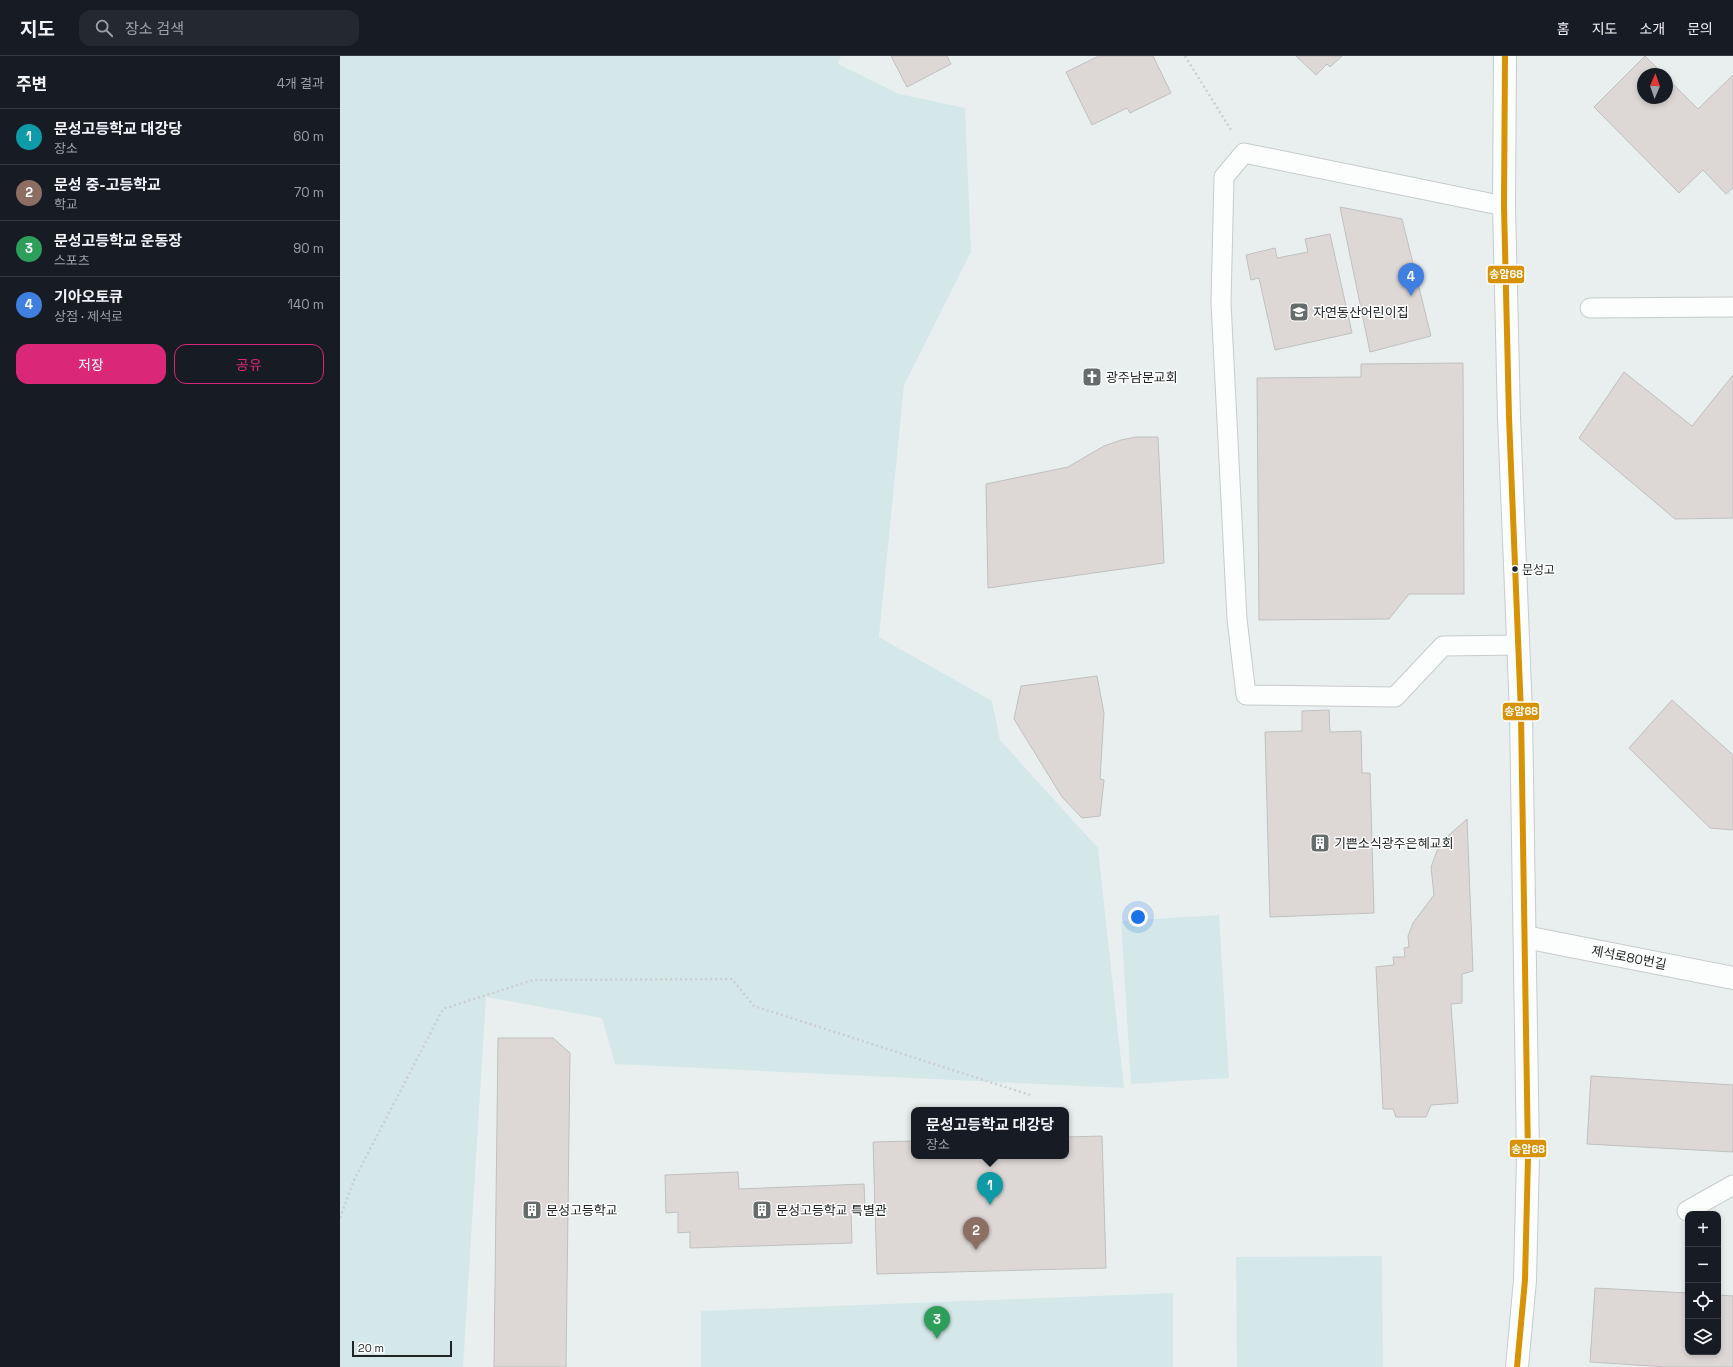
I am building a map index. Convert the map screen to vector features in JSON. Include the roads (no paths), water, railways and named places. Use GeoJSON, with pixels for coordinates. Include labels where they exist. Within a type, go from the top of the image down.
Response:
{"type":"FeatureCollection","features":[{"type":"Feature","properties":{"kind":"street"},"geometry":{"type":"LineString","coordinates":[[1505,56],[1504,206],[1509,417],[1519,646],[1528,1165],[1525,1280],[1517,1367]]}},
{"type":"Feature","properties":{"kind":"street","name":"제석로80번길"},"geometry":{"type":"LineString","coordinates":[[1525,937],[1733,978]]}},
{"type":"Feature","properties":{"kind":"lane"},"geometry":{"type":"LineString","coordinates":[[1504,206],[1244,153],[1224,177],[1221,303],[1237,619],[1246,695],[1395,697],[1443,646],[1519,646]]}},
{"type":"Feature","properties":{"kind":"lane"},"geometry":{"type":"LineString","coordinates":[[1590,308],[1733,307]]}},
{"type":"Feature","properties":{"kind":"lane"},"geometry":{"type":"LineString","coordinates":[[1687,1211],[1733,1185]]}},
{"type":"Feature","properties":{"kind":"place","name":"기아오토큐"},"geometry":{"type":"Point","coordinates":[1411,296]}},
{"type":"Feature","properties":{"kind":"place","name":"자연동산어린이집"},"geometry":{"type":"Point","coordinates":[1299,312]}},
{"type":"Feature","properties":{"kind":"place","name":"광주남문교회"},"geometry":{"type":"Point","coordinates":[1092,377]}},
{"type":"Feature","properties":{"kind":"place","name":"문성고"},"geometry":{"type":"Point","coordinates":[1515,569]}},
{"type":"Feature","properties":{"kind":"place","name":"기쁜소식광주은혜교회"},"geometry":{"type":"Point","coordinates":[1320,843]}},
{"type":"Feature","properties":{"kind":"place","name":"문성고등학교 대강당"},"geometry":{"type":"Point","coordinates":[990,1205]}},
{"type":"Feature","properties":{"kind":"place","name":"문성고등학교"},"geometry":{"type":"Point","coordinates":[532,1210]}},
{"type":"Feature","properties":{"kind":"place","name":"문성고등학교 특별관"},"geometry":{"type":"Point","coordinates":[762,1210]}},
{"type":"Feature","properties":{"kind":"place","name":"문성 중-고등학교"},"geometry":{"type":"Point","coordinates":[976,1250]}},
{"type":"Feature","properties":{"kind":"place","name":"문성고등학교 운동장"},"geometry":{"type":"Point","coordinates":[937,1339]}}]}
